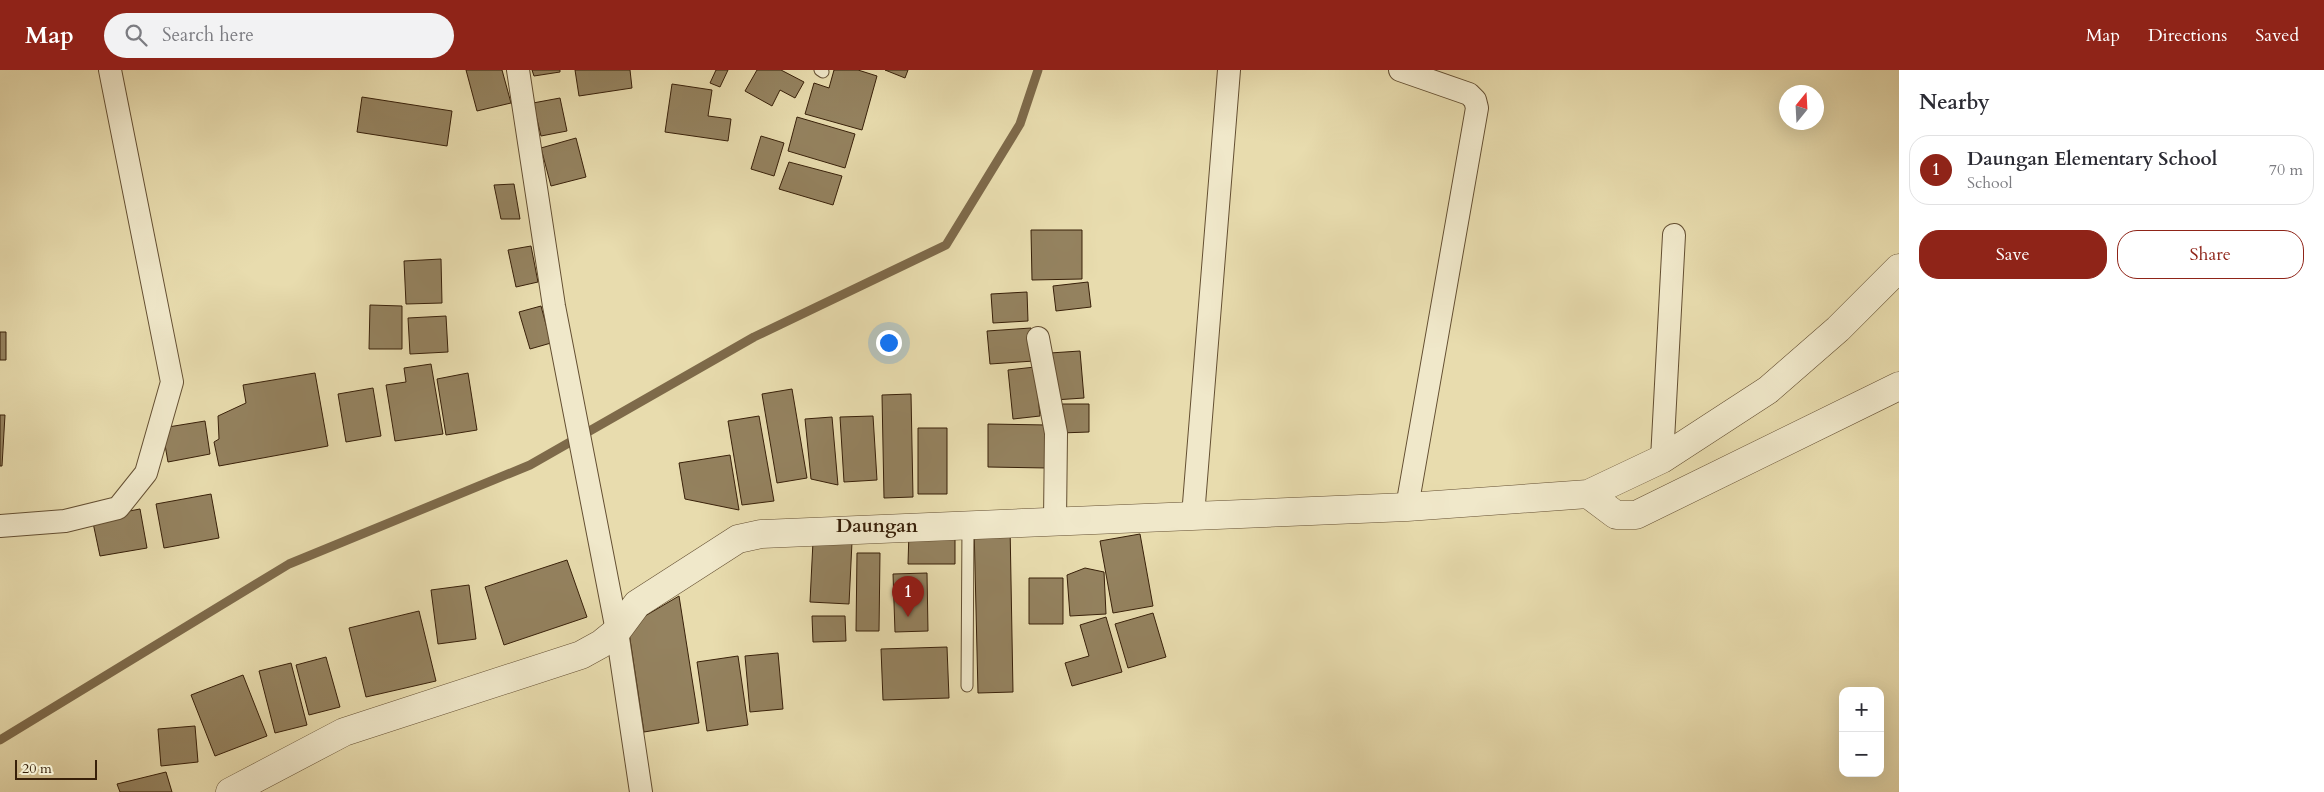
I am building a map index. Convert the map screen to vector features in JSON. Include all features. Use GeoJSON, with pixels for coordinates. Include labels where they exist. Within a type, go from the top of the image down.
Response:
{"type":"FeatureCollection","features":[{"type":"Feature","properties":{"kind":"street"},"geometry":{"type":"LineString","coordinates":[[0,526],[65,521],[118,508],[146,473],[172,382],[110,70]]}},
{"type":"Feature","properties":{"kind":"street"},"geometry":{"type":"LineString","coordinates":[[518,70],[554,306],[617,631],[641,792]]}},
{"type":"Feature","properties":{"kind":"street"},"geometry":{"type":"LineString","coordinates":[[1193,516],[1228,70]]}},
{"type":"Feature","properties":{"kind":"street"},"geometry":{"type":"LineString","coordinates":[[1400,70],[1469,94],[1475,100],[1478,108],[1407,507]]}},
{"type":"Feature","properties":{"kind":"street"},"geometry":{"type":"LineString","coordinates":[[1662,460],[1674,235]]}},
{"type":"Feature","properties":{"kind":"street"},"geometry":{"type":"LineString","coordinates":[[230,792],[344,732],[580,655],[601,644],[617,631],[637,604],[738,540],[761,534],[1407,507],[1588,494],[1662,460],[1768,390],[1838,329],[1899,268]]}},
{"type":"Feature","properties":{"kind":"street"},"geometry":{"type":"LineString","coordinates":[[1038,338],[1056,433],[1055,521]]}},
{"type":"Feature","properties":{"kind":"street"},"geometry":{"type":"LineString","coordinates":[[1588,494],[1616,515],[1636,515],[1899,386]]}},
{"type":"Feature","properties":{"kind":"lane"},"geometry":{"type":"LineString","coordinates":[[967,686],[968,525]]}},
{"type":"Feature","properties":{"kind":"building"},"geometry":{"type":"Polygon","coordinates":[[[466,70],[502,70],[511,103],[477,111],[466,70]]]}},
{"type":"Feature","properties":{"kind":"building"},"geometry":{"type":"Polygon","coordinates":[[[532,70],[560,70],[560,72],[534,76],[532,70]]]}},
{"type":"Feature","properties":{"kind":"building"},"geometry":{"type":"Polygon","coordinates":[[[575,70],[630,70],[632,88],[579,96],[575,70]]]}},
{"type":"Feature","properties":{"kind":"building"},"geometry":{"type":"Polygon","coordinates":[[[716,70],[728,70],[720,87],[710,83],[716,70]]]}},
{"type":"Feature","properties":{"kind":"building"},"geometry":{"type":"Polygon","coordinates":[[[757,70],[781,70],[804,82],[795,98],[780,90],[772,106],[745,91],[757,70]]]}},
{"type":"Feature","properties":{"kind":"building"},"geometry":{"type":"Polygon","coordinates":[[[834,70],[858,70],[877,76],[862,130],[805,114],[814,83],[829,88],[834,70]]]}},
{"type":"Feature","properties":{"kind":"building"},"geometry":{"type":"Polygon","coordinates":[[[885,70],[908,70],[905,78],[885,70]]]}},
{"type":"Feature","properties":{"kind":"building"},"geometry":{"type":"Polygon","coordinates":[[[672,84],[712,90],[708,116],[731,119],[728,141],[665,132],[672,84]]]}},
{"type":"Feature","properties":{"kind":"building"},"geometry":{"type":"Polygon","coordinates":[[[362,97],[452,111],[447,146],[357,132],[362,97]]]}},
{"type":"Feature","properties":{"kind":"building"},"geometry":{"type":"Polygon","coordinates":[[[560,98],[567,131],[541,136],[533,103],[560,98]]]}},
{"type":"Feature","properties":{"kind":"building"},"geometry":{"type":"Polygon","coordinates":[[[797,117],[855,134],[845,168],[788,151],[797,117]]]}},
{"type":"Feature","properties":{"kind":"building"},"geometry":{"type":"Polygon","coordinates":[[[761,136],[784,143],[774,176],[751,169],[761,136]]]}},
{"type":"Feature","properties":{"kind":"building"},"geometry":{"type":"Polygon","coordinates":[[[576,138],[586,177],[551,186],[541,148],[576,138]]]}},
{"type":"Feature","properties":{"kind":"building"},"geometry":{"type":"Polygon","coordinates":[[[789,162],[842,176],[833,205],[779,189],[789,162]]]}},
{"type":"Feature","properties":{"kind":"building"},"geometry":{"type":"Polygon","coordinates":[[[514,184],[520,219],[501,219],[494,185],[514,184]]]}},
{"type":"Feature","properties":{"kind":"building"},"geometry":{"type":"Polygon","coordinates":[[[1031,230],[1082,230],[1082,279],[1032,280],[1031,230]]]}},
{"type":"Feature","properties":{"kind":"building"},"geometry":{"type":"Polygon","coordinates":[[[531,246],[538,282],[516,287],[508,250],[531,246]]]}},
{"type":"Feature","properties":{"kind":"building"},"geometry":{"type":"Polygon","coordinates":[[[441,259],[442,303],[406,304],[404,261],[441,259]]]}},
{"type":"Feature","properties":{"kind":"building"},"geometry":{"type":"Polygon","coordinates":[[[1088,282],[1091,307],[1056,311],[1053,286],[1088,282]]]}},
{"type":"Feature","properties":{"kind":"building"},"geometry":{"type":"Polygon","coordinates":[[[1027,292],[1028,321],[993,323],[991,294],[1027,292]]]}},
{"type":"Feature","properties":{"kind":"building"},"geometry":{"type":"Polygon","coordinates":[[[370,305],[402,306],[402,349],[369,349],[370,305]]]}},
{"type":"Feature","properties":{"kind":"building"},"geometry":{"type":"Polygon","coordinates":[[[541,306],[551,343],[530,349],[519,312],[541,306]]]}},
{"type":"Feature","properties":{"kind":"building"},"geometry":{"type":"Polygon","coordinates":[[[446,316],[448,352],[410,354],[408,318],[446,316]]]}},
{"type":"Feature","properties":{"kind":"building"},"geometry":{"type":"Polygon","coordinates":[[[1031,328],[1034,361],[990,364],[987,331],[1031,328]]]}},
{"type":"Feature","properties":{"kind":"building"},"geometry":{"type":"Polygon","coordinates":[[[0,332],[6,332],[6,360],[0,360],[0,332]]]}},
{"type":"Feature","properties":{"kind":"building"},"geometry":{"type":"Polygon","coordinates":[[[1080,351],[1084,398],[1054,400],[1050,353],[1080,351]]]}},
{"type":"Feature","properties":{"kind":"building"},"geometry":{"type":"Polygon","coordinates":[[[431,364],[443,434],[395,441],[386,385],[406,382],[404,368],[431,364]]]}},
{"type":"Feature","properties":{"kind":"building"},"geometry":{"type":"Polygon","coordinates":[[[1035,367],[1040,416],[1013,419],[1008,370],[1035,367]]]}},
{"type":"Feature","properties":{"kind":"building"},"geometry":{"type":"Polygon","coordinates":[[[315,373],[328,446],[219,466],[214,442],[219,439],[218,416],[246,403],[243,385],[315,373]]]}},
{"type":"Feature","properties":{"kind":"building"},"geometry":{"type":"Polygon","coordinates":[[[468,373],[477,430],[446,435],[437,379],[468,373]]]}},
{"type":"Feature","properties":{"kind":"building"},"geometry":{"type":"Polygon","coordinates":[[[373,388],[381,436],[346,442],[338,394],[373,388]]]}},
{"type":"Feature","properties":{"kind":"building"},"geometry":{"type":"Polygon","coordinates":[[[792,389],[807,478],[777,483],[762,394],[792,389]]]}},
{"type":"Feature","properties":{"kind":"building"},"geometry":{"type":"Polygon","coordinates":[[[911,394],[913,497],[884,498],[882,395],[911,394]]]}},
{"type":"Feature","properties":{"kind":"building"},"geometry":{"type":"Polygon","coordinates":[[[1060,404],[1089,404],[1089,432],[1060,433],[1060,404]]]}},
{"type":"Feature","properties":{"kind":"building"},"geometry":{"type":"Polygon","coordinates":[[[0,415],[5,415],[2,466],[0,466],[0,415]]]}},
{"type":"Feature","properties":{"kind":"building"},"geometry":{"type":"Polygon","coordinates":[[[759,416],[774,501],[742,505],[728,421],[759,416]]]}},
{"type":"Feature","properties":{"kind":"building"},"geometry":{"type":"Polygon","coordinates":[[[873,416],[877,480],[844,482],[840,417],[873,416]]]}},
{"type":"Feature","properties":{"kind":"building"},"geometry":{"type":"Polygon","coordinates":[[[832,417],[838,485],[811,479],[805,419],[832,417]]]}},
{"type":"Feature","properties":{"kind":"building"},"geometry":{"type":"Polygon","coordinates":[[[205,421],[210,454],[168,462],[162,428],[205,421]]]}},
{"type":"Feature","properties":{"kind":"building"},"geometry":{"type":"Polygon","coordinates":[[[988,424],[1047,425],[1047,468],[988,467],[988,424]]]}},
{"type":"Feature","properties":{"kind":"building"},"geometry":{"type":"Polygon","coordinates":[[[918,428],[947,428],[947,494],[918,494],[918,428]]]}},
{"type":"Feature","properties":{"kind":"building"},"geometry":{"type":"Polygon","coordinates":[[[730,455],[739,510],[685,499],[679,463],[730,455]]]}},
{"type":"Feature","properties":{"kind":"building"},"geometry":{"type":"Polygon","coordinates":[[[211,494],[219,538],[164,548],[156,504],[211,494]]]}},
{"type":"Feature","properties":{"kind":"building"},"geometry":{"type":"Polygon","coordinates":[[[140,509],[147,548],[100,556],[92,518],[140,509]]]}},
{"type":"Feature","properties":{"kind":"building"},"geometry":{"type":"Polygon","coordinates":[[[1010,525],[1013,692],[978,693],[974,526],[1010,525]]]}},
{"type":"Feature","properties":{"kind":"building"},"geometry":{"type":"Polygon","coordinates":[[[909,531],[955,532],[955,564],[908,564],[909,531]]]}},
{"type":"Feature","properties":{"kind":"building"},"geometry":{"type":"Polygon","coordinates":[[[1140,534],[1153,606],[1113,613],[1100,541],[1140,534]]]}},
{"type":"Feature","properties":{"kind":"building"},"geometry":{"type":"Polygon","coordinates":[[[813,541],[852,542],[849,604],[810,602],[813,541]]]}},
{"type":"Feature","properties":{"kind":"building"},"geometry":{"type":"Polygon","coordinates":[[[857,553],[880,553],[879,631],[856,631],[857,553]]]}},
{"type":"Feature","properties":{"kind":"building"},"geometry":{"type":"Polygon","coordinates":[[[567,560],[587,617],[504,645],[485,587],[567,560]]]}},
{"type":"Feature","properties":{"kind":"building"},"geometry":{"type":"Polygon","coordinates":[[[1085,568],[1104,572],[1106,614],[1070,616],[1067,575],[1085,568]]]}},
{"type":"Feature","properties":{"kind":"building"},"geometry":{"type":"Polygon","coordinates":[[[927,573],[928,631],[895,632],[893,574],[927,573]]]}},
{"type":"Feature","properties":{"kind":"building"},"geometry":{"type":"Polygon","coordinates":[[[1029,578],[1063,578],[1063,624],[1029,624],[1029,578]]]}},
{"type":"Feature","properties":{"kind":"building"},"geometry":{"type":"Polygon","coordinates":[[[469,585],[476,639],[438,644],[431,590],[469,585]]]}},
{"type":"Feature","properties":{"kind":"building"},"geometry":{"type":"Polygon","coordinates":[[[679,596],[699,723],[644,732],[628,626],[679,596]]]}},
{"type":"Feature","properties":{"kind":"building"},"geometry":{"type":"Polygon","coordinates":[[[419,611],[436,681],[366,697],[349,628],[419,611]]]}},
{"type":"Feature","properties":{"kind":"building"},"geometry":{"type":"Polygon","coordinates":[[[1153,613],[1166,657],[1128,668],[1115,624],[1153,613]]]}},
{"type":"Feature","properties":{"kind":"building"},"geometry":{"type":"Polygon","coordinates":[[[812,616],[845,616],[846,641],[813,642],[812,616]]]}},
{"type":"Feature","properties":{"kind":"building"},"geometry":{"type":"Polygon","coordinates":[[[1106,617],[1122,672],[1072,686],[1065,663],[1089,656],[1080,625],[1106,617]]]}},
{"type":"Feature","properties":{"kind":"building"},"geometry":{"type":"Polygon","coordinates":[[[947,647],[949,698],[883,700],[881,649],[947,647]]]}},
{"type":"Feature","properties":{"kind":"building"},"geometry":{"type":"Polygon","coordinates":[[[778,653],[783,709],[750,712],[745,656],[778,653]]]}},
{"type":"Feature","properties":{"kind":"building"},"geometry":{"type":"Polygon","coordinates":[[[738,656],[748,725],[707,731],[697,662],[738,656]]]}},
{"type":"Feature","properties":{"kind":"building"},"geometry":{"type":"Polygon","coordinates":[[[326,657],[340,707],[309,715],[296,665],[326,657]]]}},
{"type":"Feature","properties":{"kind":"building"},"geometry":{"type":"Polygon","coordinates":[[[291,663],[307,725],[275,733],[259,671],[291,663]]]}},
{"type":"Feature","properties":{"kind":"building"},"geometry":{"type":"Polygon","coordinates":[[[243,675],[267,736],[215,756],[191,695],[243,675]]]}},
{"type":"Feature","properties":{"kind":"building"},"geometry":{"type":"Polygon","coordinates":[[[195,726],[198,762],[161,766],[158,729],[195,726]]]}},
{"type":"Feature","properties":{"kind":"building"},"geometry":{"type":"Polygon","coordinates":[[[166,772],[172,792],[120,792],[117,784],[166,772]]]}},
{"type":"Feature","properties":{"kind":"waterway"},"geometry":{"type":"LineString","coordinates":[[0,740],[289,564],[530,465],[754,337],[946,245],[1020,124],[1038,70]]}},
{"type":"Feature","properties":{"kind":"place","name":"Daungan Elementary School"},"geometry":{"type":"Point","coordinates":[908,617]}},
{"type":"Feature","properties":{"kind":"district","name":"Daungan"},"geometry":{"type":"Point","coordinates":[877,526]}}]}
